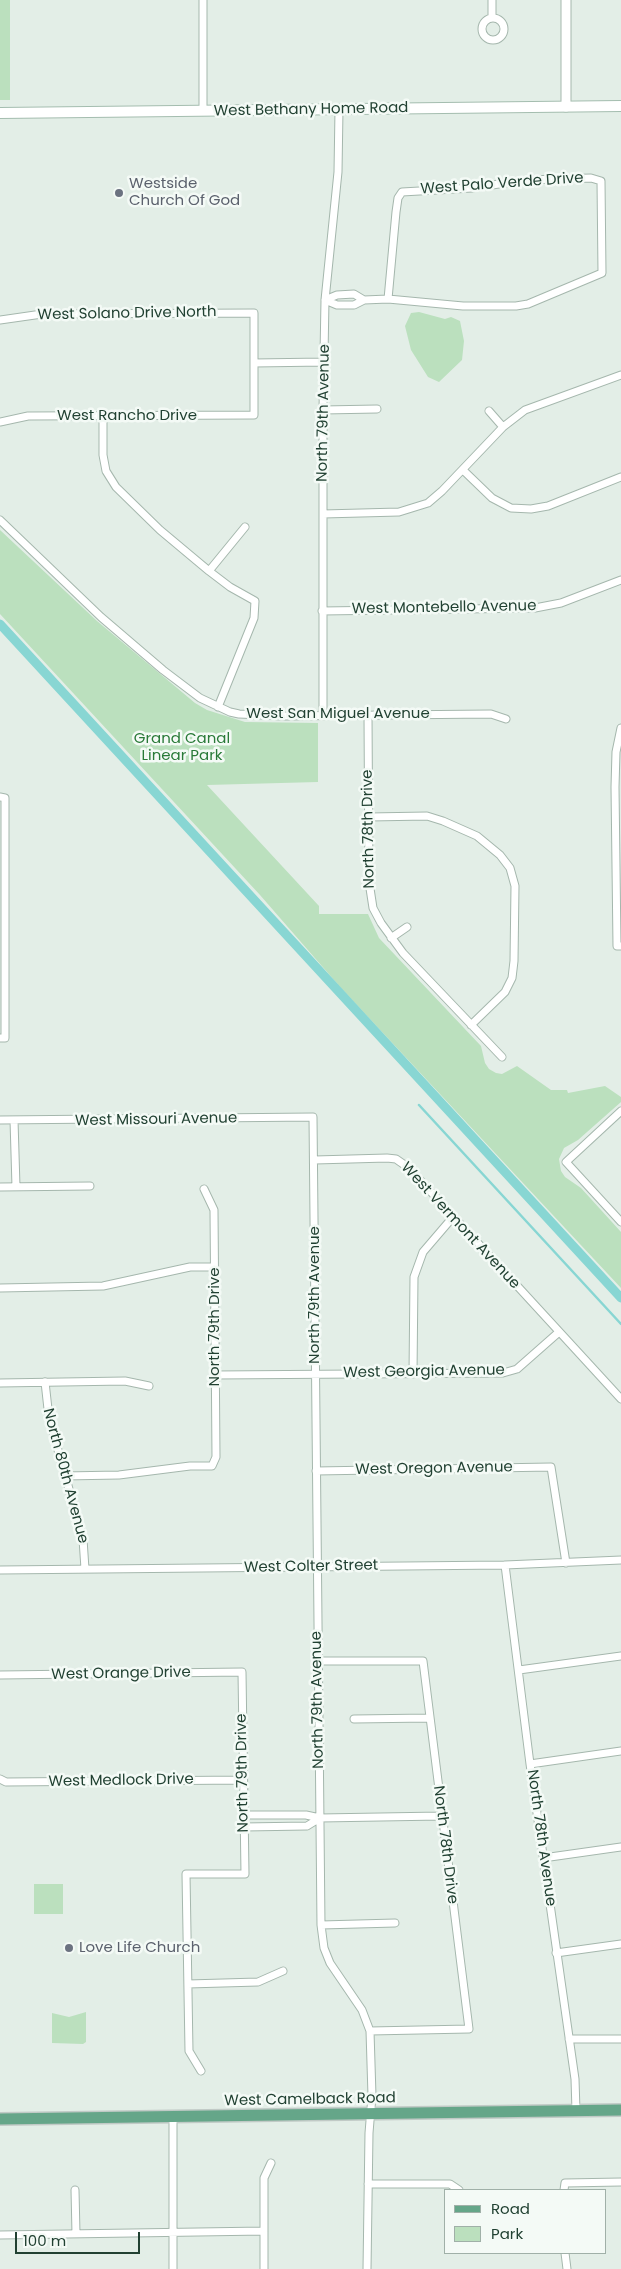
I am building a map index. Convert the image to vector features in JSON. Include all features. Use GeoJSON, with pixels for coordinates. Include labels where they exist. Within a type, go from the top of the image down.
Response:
{"type":"FeatureCollection","features":[{"type":"Feature","properties":{"kind":"main road","name":"West Bethany Home Road"},"geometry":{"type":"LineString","coordinates":[[0,112],[621,106]]}},
{"type":"Feature","properties":{"kind":"main road","name":"West Camelback Road"},"geometry":{"type":"LineString","coordinates":[[0,2119],[621,2110]]}},
{"type":"Feature","properties":{"kind":"street"},"geometry":{"type":"LineString","coordinates":[[203,0],[203,111]]}},
{"type":"Feature","properties":{"kind":"street"},"geometry":{"type":"LineString","coordinates":[[492,0],[492,18]]}},
{"type":"Feature","properties":{"kind":"street"},"geometry":{"type":"LineString","coordinates":[[566,0],[566,107]]}},
{"type":"Feature","properties":{"kind":"street","name":"North 79th Avenue"},"geometry":{"type":"LineString","coordinates":[[323,716],[322,611],[325,300],[339,165],[339,110]]}},
{"type":"Feature","properties":{"kind":"street","name":"West Palo Verde Drive"},"geometry":{"type":"LineString","coordinates":[[592,178],[601,181],[602,273],[528,304],[516,306],[463,306],[388,300],[396,212],[398,198],[402,192],[472,188],[543,179],[592,178]]}},
{"type":"Feature","properties":{"kind":"street"},"geometry":{"type":"LineString","coordinates":[[325,300],[337,295],[354,294],[364,300],[388,300]]}},
{"type":"Feature","properties":{"kind":"street","name":"West Solano Drive North"},"geometry":{"type":"LineString","coordinates":[[0,320],[42,314],[254,313],[254,363]]}},
{"type":"Feature","properties":{"kind":"street"},"geometry":{"type":"LineString","coordinates":[[254,363],[324,362]]}},
{"type":"Feature","properties":{"kind":"street","name":"West Rancho Drive"},"geometry":{"type":"LineString","coordinates":[[0,422],[28,416],[254,415],[254,363]]}},
{"type":"Feature","properties":{"kind":"street"},"geometry":{"type":"LineString","coordinates":[[323,514],[399,512],[428,503],[464,470],[502,427],[525,410],[621,375]]}},
{"type":"Feature","properties":{"kind":"street"},"geometry":{"type":"LineString","coordinates":[[323,410],[377,409]]}},
{"type":"Feature","properties":{"kind":"street"},"geometry":{"type":"LineString","coordinates":[[489,411],[502,427]]}},
{"type":"Feature","properties":{"kind":"street"},"geometry":{"type":"LineString","coordinates":[[103,416],[106,471],[116,487],[160,530],[209,571],[255,601],[254,618],[218,707]]}},
{"type":"Feature","properties":{"kind":"street"},"geometry":{"type":"LineString","coordinates":[[464,470],[492,498],[510,508],[531,509],[548,506],[621,477]]}},
{"type":"Feature","properties":{"kind":"street","name":"West San Miguel Avenue"},"geometry":{"type":"LineString","coordinates":[[0,520],[88,604],[163,670],[200,698],[218,707],[239,714],[323,716],[491,714],[506,719]]}},
{"type":"Feature","properties":{"kind":"street"},"geometry":{"type":"LineString","coordinates":[[209,571],[246,527]]}},
{"type":"Feature","properties":{"kind":"street","name":"West Montebello Avenue"},"geometry":{"type":"LineString","coordinates":[[322,611],[535,608],[561,603],[621,580]]}},
{"type":"Feature","properties":{"kind":"street","name":"North 78th Drive"},"geometry":{"type":"LineString","coordinates":[[368,715],[368,818],[370,895],[373,908],[391,938],[502,1057]]}},
{"type":"Feature","properties":{"kind":"street"},"geometry":{"type":"LineString","coordinates":[[619,946],[616,760],[621,728]]}},
{"type":"Feature","properties":{"kind":"street"},"geometry":{"type":"LineString","coordinates":[[2,1038],[3,797]]}},
{"type":"Feature","properties":{"kind":"street"},"geometry":{"type":"LineString","coordinates":[[368,818],[428,816],[443,820],[477,836],[500,855],[510,868],[515,886],[512,978],[505,992],[471,1025]]}},
{"type":"Feature","properties":{"kind":"street"},"geometry":{"type":"LineString","coordinates":[[391,938],[407,927]]}},
{"type":"Feature","properties":{"kind":"street"},"geometry":{"type":"LineString","coordinates":[[621,1111],[566,1162],[621,1222]]}},
{"type":"Feature","properties":{"kind":"street","name":"North 79th Avenue"},"geometry":{"type":"LineString","coordinates":[[313,1117],[315,1160],[316,1567],[321,1925],[324,1948],[330,1963],[362,2010],[370,2031],[372,2096],[368,2133],[367,2269]]}},
{"type":"Feature","properties":{"kind":"street","name":"West Missouri Avenue"},"geometry":{"type":"LineString","coordinates":[[0,1120],[313,1117]]}},
{"type":"Feature","properties":{"kind":"street"},"geometry":{"type":"LineString","coordinates":[[14,1120],[16,1187]]}},
{"type":"Feature","properties":{"kind":"street","name":"West Vermont Avenue"},"geometry":{"type":"LineString","coordinates":[[315,1160],[379,1157],[396,1159],[409,1168],[621,1400]]}},
{"type":"Feature","properties":{"kind":"street"},"geometry":{"type":"LineString","coordinates":[[0,1188],[90,1186]]}},
{"type":"Feature","properties":{"kind":"street","name":"North 79th Drive"},"geometry":{"type":"LineString","coordinates":[[64,1476],[119,1475],[190,1466],[212,1466],[216,1457],[214,1210],[204,1189]]}},
{"type":"Feature","properties":{"kind":"street"},"geometry":{"type":"LineString","coordinates":[[413,1374],[414,1277],[423,1252],[453,1217]]}},
{"type":"Feature","properties":{"kind":"street"},"geometry":{"type":"LineString","coordinates":[[0,1288],[103,1286],[190,1267],[214,1267]]}},
{"type":"Feature","properties":{"kind":"street","name":"West Georgia Avenue"},"geometry":{"type":"LineString","coordinates":[[215,1376],[511,1371],[517,1368],[558,1332]]}},
{"type":"Feature","properties":{"kind":"street"},"geometry":{"type":"LineString","coordinates":[[0,1383],[126,1381],[149,1386]]}},
{"type":"Feature","properties":{"kind":"street","name":"North 80th Avenue"},"geometry":{"type":"LineString","coordinates":[[44,1382],[46,1403],[64,1476],[83,1539],[85,1569]]}},
{"type":"Feature","properties":{"kind":"street","name":"West Oregon Avenue"},"geometry":{"type":"LineString","coordinates":[[316,1471],[551,1467],[566,1563]]}},
{"type":"Feature","properties":{"kind":"street","name":"West Colter Street"},"geometry":{"type":"LineString","coordinates":[[0,1570],[505,1565],[621,1560]]}},
{"type":"Feature","properties":{"kind":"street","name":"North 78th Avenue"},"geometry":{"type":"LineString","coordinates":[[505,1565],[556,1953],[576,2079],[576,2111]]}},
{"type":"Feature","properties":{"kind":"street"},"geometry":{"type":"LineString","coordinates":[[519,1670],[621,1656]]}},
{"type":"Feature","properties":{"kind":"street","name":"North 78th Drive"},"geometry":{"type":"LineString","coordinates":[[318,1661],[423,1661],[469,2029],[370,2031]]}},
{"type":"Feature","properties":{"kind":"street","name":"North 79th Drive"},"geometry":{"type":"LineString","coordinates":[[188,1984],[186,1874],[245,1874],[242,1672]]}},
{"type":"Feature","properties":{"kind":"street","name":"West Orange Drive"},"geometry":{"type":"LineString","coordinates":[[0,1675],[242,1672]]}},
{"type":"Feature","properties":{"kind":"street"},"geometry":{"type":"LineString","coordinates":[[354,1719],[429,1718]]}},
{"type":"Feature","properties":{"kind":"street"},"geometry":{"type":"LineString","coordinates":[[530,1764],[621,1752]]}},
{"type":"Feature","properties":{"kind":"street","name":"West Medlock Drive"},"geometry":{"type":"LineString","coordinates":[[0,1779],[6,1782],[243,1780]]}},
{"type":"Feature","properties":{"kind":"street"},"geometry":{"type":"LineString","coordinates":[[244,1815],[306,1815],[320,1818],[442,1816]]}},
{"type":"Feature","properties":{"kind":"street"},"geometry":{"type":"LineString","coordinates":[[244,1827],[307,1826],[320,1818]]}},
{"type":"Feature","properties":{"kind":"street"},"geometry":{"type":"LineString","coordinates":[[544,1858],[621,1848]]}},
{"type":"Feature","properties":{"kind":"street"},"geometry":{"type":"LineString","coordinates":[[321,1925],[394,1923]]}},
{"type":"Feature","properties":{"kind":"street"},"geometry":{"type":"LineString","coordinates":[[556,1953],[621,1944]]}},
{"type":"Feature","properties":{"kind":"street"},"geometry":{"type":"LineString","coordinates":[[201,2071],[189,2052],[188,1984],[258,1982],[283,1970]]}},
{"type":"Feature","properties":{"kind":"street"},"geometry":{"type":"LineString","coordinates":[[569,2039],[621,2039]]}},
{"type":"Feature","properties":{"kind":"street"},"geometry":{"type":"LineString","coordinates":[[173,2116],[174,2269]]}},
{"type":"Feature","properties":{"kind":"street"},"geometry":{"type":"LineString","coordinates":[[264,2269],[264,2178],[271,2163]]}},
{"type":"Feature","properties":{"kind":"street"},"geometry":{"type":"LineString","coordinates":[[565,2186],[621,2182]]}},
{"type":"Feature","properties":{"kind":"street"},"geometry":{"type":"LineString","coordinates":[[368,2184],[450,2184],[458,2189]]}},
{"type":"Feature","properties":{"kind":"street"},"geometry":{"type":"LineString","coordinates":[[75,2190],[76,2234]]}},
{"type":"Feature","properties":{"kind":"street"},"geometry":{"type":"LineString","coordinates":[[0,2235],[264,2231]]}},
{"type":"Feature","properties":{"kind":"street"},"geometry":{"type":"LineString","coordinates":[[566,2254],[567,2269]]}},
{"type":"Feature","properties":{"kind":"green space"},"geometry":{"type":"Polygon","coordinates":[[[0,0],[10,0],[10,100],[0,100],[0,0]]]}},
{"type":"Feature","properties":{"kind":"green space"},"geometry":{"type":"Polygon","coordinates":[[[419,312],[445,319],[451,317],[460,321],[464,341],[462,360],[439,382],[428,377],[411,350],[405,326],[411,313],[419,312]]]}},
{"type":"Feature","properties":{"kind":"green space","name":"Grand Canal Linear Park"},"geometry":{"type":"Polygon","coordinates":[[[0,530],[97,621],[195,703],[207,710],[245,722],[318,723],[318,782],[207,785],[319,906],[319,914],[368,914],[379,938],[481,1046],[485,1063],[489,1069],[502,1074],[517,1066],[551,1090],[567,1090],[568,1093],[605,1086],[621,1097],[621,1102],[578,1140],[564,1148],[559,1159],[561,1171],[565,1177],[581,1188],[621,1232],[621,1288],[341,988],[260,895],[0,614],[0,530]]]}},
{"type":"Feature","properties":{"kind":"green space"},"geometry":{"type":"Polygon","coordinates":[[[34,1884],[63,1884],[63,1914],[34,1914],[34,1884]]]}},
{"type":"Feature","properties":{"kind":"green space"},"geometry":{"type":"Polygon","coordinates":[[[86,2012],[86,2042],[83,2044],[52,2043],[52,2013],[69,2017],[86,2012]]]}},
{"type":"Feature","properties":{"kind":"waterway"},"geometry":{"type":"LineString","coordinates":[[0,624],[621,1298]]}},
{"type":"Feature","properties":{"kind":"waterway"},"geometry":{"type":"LineString","coordinates":[[419,1105],[621,1324]]}},
{"type":"Feature","properties":{"kind":"place","name":"Westside Church Of God"},"geometry":{"type":"Point","coordinates":[119,193]}},
{"type":"Feature","properties":{"kind":"place","name":"Love Life Church"},"geometry":{"type":"Point","coordinates":[69,1948]}}]}
